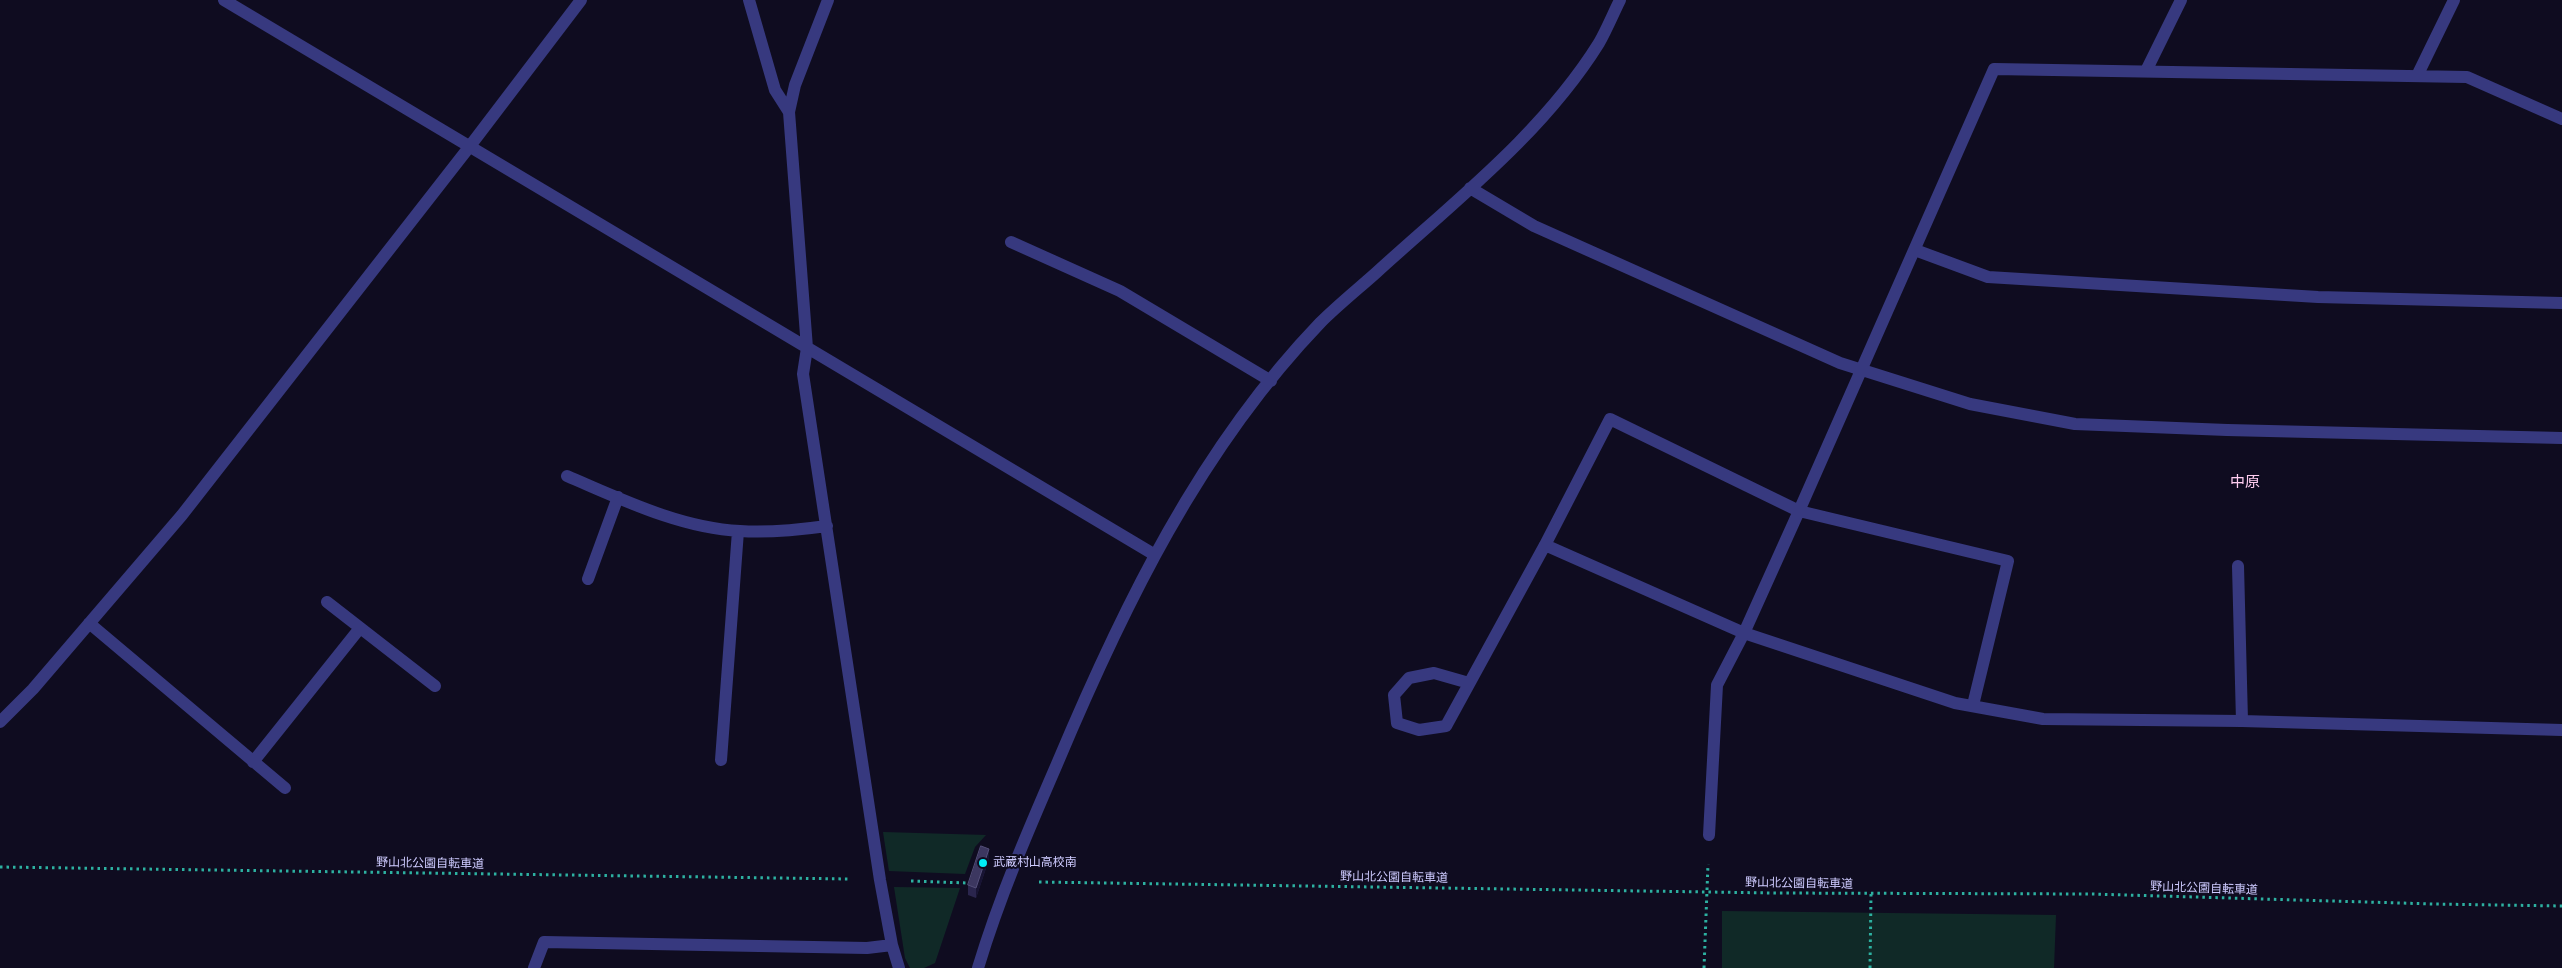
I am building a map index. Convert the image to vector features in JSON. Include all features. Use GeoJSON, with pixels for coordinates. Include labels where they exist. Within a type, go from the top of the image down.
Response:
{"type":"FeatureCollection","features":[{"type":"Feature","properties":{"kind":"street"},"geometry":{"type":"LineString","coordinates":[[224,0],[1155,555]]}},
{"type":"Feature","properties":{"kind":"street"},"geometry":{"type":"LineString","coordinates":[[0,722],[33,689],[182,515],[470,146],[581,0]]}},
{"type":"Feature","properties":{"kind":"street"},"geometry":{"type":"LineString","coordinates":[[749,0],[775,90],[789,112]]}},
{"type":"Feature","properties":{"kind":"street"},"geometry":{"type":"LineString","coordinates":[[828,0],[795,85],[789,112],[807,348],[803,374],[880,880],[892,945],[899,968]]}},
{"type":"Feature","properties":{"kind":"street"},"geometry":{"type":"LineString","coordinates":[[978,968],[991,922],[1009,876],[1088,690],[1155,555],[1227,438],[1271,381],[1320,323],[1470,188],[1536,125],[1568,87],[1600,41],[1620,0]]}},
{"type":"Feature","properties":{"kind":"street"},"geometry":{"type":"LineString","coordinates":[[2146,71],[2181,0]]}},
{"type":"Feature","properties":{"kind":"street"},"geometry":{"type":"LineString","coordinates":[[2417,76],[2454,0]]}},
{"type":"Feature","properties":{"kind":"street"},"geometry":{"type":"LineString","coordinates":[[1709,835],[1717,685],[1744,633],[1799,511],[1994,69],[2466,77],[2562,119]]}},
{"type":"Feature","properties":{"kind":"street"},"geometry":{"type":"LineString","coordinates":[[1470,188],[1534,226],[1840,363],[1970,404],[2076,424],[2227,430],[2562,438]]}},
{"type":"Feature","properties":{"kind":"street"},"geometry":{"type":"LineString","coordinates":[[1011,242],[1120,291],[1271,381]]}},
{"type":"Feature","properties":{"kind":"street"},"geometry":{"type":"LineString","coordinates":[[1915,250],[1988,277],[2318,297],[2562,303]]}},
{"type":"Feature","properties":{"kind":"street"},"geometry":{"type":"LineString","coordinates":[[1469,683],[1434,673],[1409,678],[1394,694],[1397,723],[1419,730],[1446,726],[1545,545],[1610,419],[1799,511],[2008,561],[1973,705]]}},
{"type":"Feature","properties":{"kind":"street"},"geometry":{"type":"LineString","coordinates":[[567,476],[618,497],[694,523],[738,531],[788,532],[827,526]]}},
{"type":"Feature","properties":{"kind":"street"},"geometry":{"type":"LineString","coordinates":[[588,579],[618,497]]}},
{"type":"Feature","properties":{"kind":"street"},"geometry":{"type":"LineString","coordinates":[[721,760],[738,531]]}},
{"type":"Feature","properties":{"kind":"street"},"geometry":{"type":"LineString","coordinates":[[1545,545],[1744,633],[1955,702],[2043,719],[2242,721],[2562,730]]}},
{"type":"Feature","properties":{"kind":"street"},"geometry":{"type":"LineString","coordinates":[[2238,566],[2242,721]]}},
{"type":"Feature","properties":{"kind":"street"},"geometry":{"type":"LineString","coordinates":[[327,602],[435,686]]}},
{"type":"Feature","properties":{"kind":"street"},"geometry":{"type":"LineString","coordinates":[[89,623],[285,788]]}},
{"type":"Feature","properties":{"kind":"street"},"geometry":{"type":"LineString","coordinates":[[253,762],[360,628]]}},
{"type":"Feature","properties":{"kind":"street"},"geometry":{"type":"LineString","coordinates":[[534,968],[544,942],[867,948],[892,945]]}},
{"type":"Feature","properties":{"kind":"path"},"geometry":{"type":"LineString","coordinates":[[1704,968],[1709,835]]}},
{"type":"Feature","properties":{"kind":"path","name":"野山北公園自転車道"},"geometry":{"type":"LineString","coordinates":[[0,867],[851,879]]}},
{"type":"Feature","properties":{"kind":"path"},"geometry":{"type":"LineString","coordinates":[[906,881],[967,883]]}},
{"type":"Feature","properties":{"kind":"path","name":"野山北公園自転車道"},"geometry":{"type":"LineString","coordinates":[[1036,881],[1871,894],[2092,894],[2562,906]]}},
{"type":"Feature","properties":{"kind":"path"},"geometry":{"type":"LineString","coordinates":[[1870,968],[1871,894]]}},
{"type":"Feature","properties":{"kind":"green space"},"geometry":{"type":"Polygon","coordinates":[[[883,832],[986,835],[975,847],[965,874],[889,871],[883,832]]]}},
{"type":"Feature","properties":{"kind":"green space"},"geometry":{"type":"Polygon","coordinates":[[[894,887],[960,888],[935,963],[924,968],[910,968],[905,958],[894,887]]]}},
{"type":"Feature","properties":{"kind":"green space"},"geometry":{"type":"Polygon","coordinates":[[[1722,911],[2056,915],[2054,968],[1722,968],[1722,911]]]}},
{"type":"Feature","properties":{"kind":"building"},"geometry":{"type":"Polygon","coordinates":[[[981,846],[989,849],[976,888],[968,885],[981,846]]]}},
{"type":"Feature","properties":{"kind":"place","name":"武蔵村山高校南"},"geometry":{"type":"Point","coordinates":[983,863]}},
{"type":"Feature","properties":{"kind":"district","name":"中原"},"geometry":{"type":"Point","coordinates":[2245,483]}}]}
